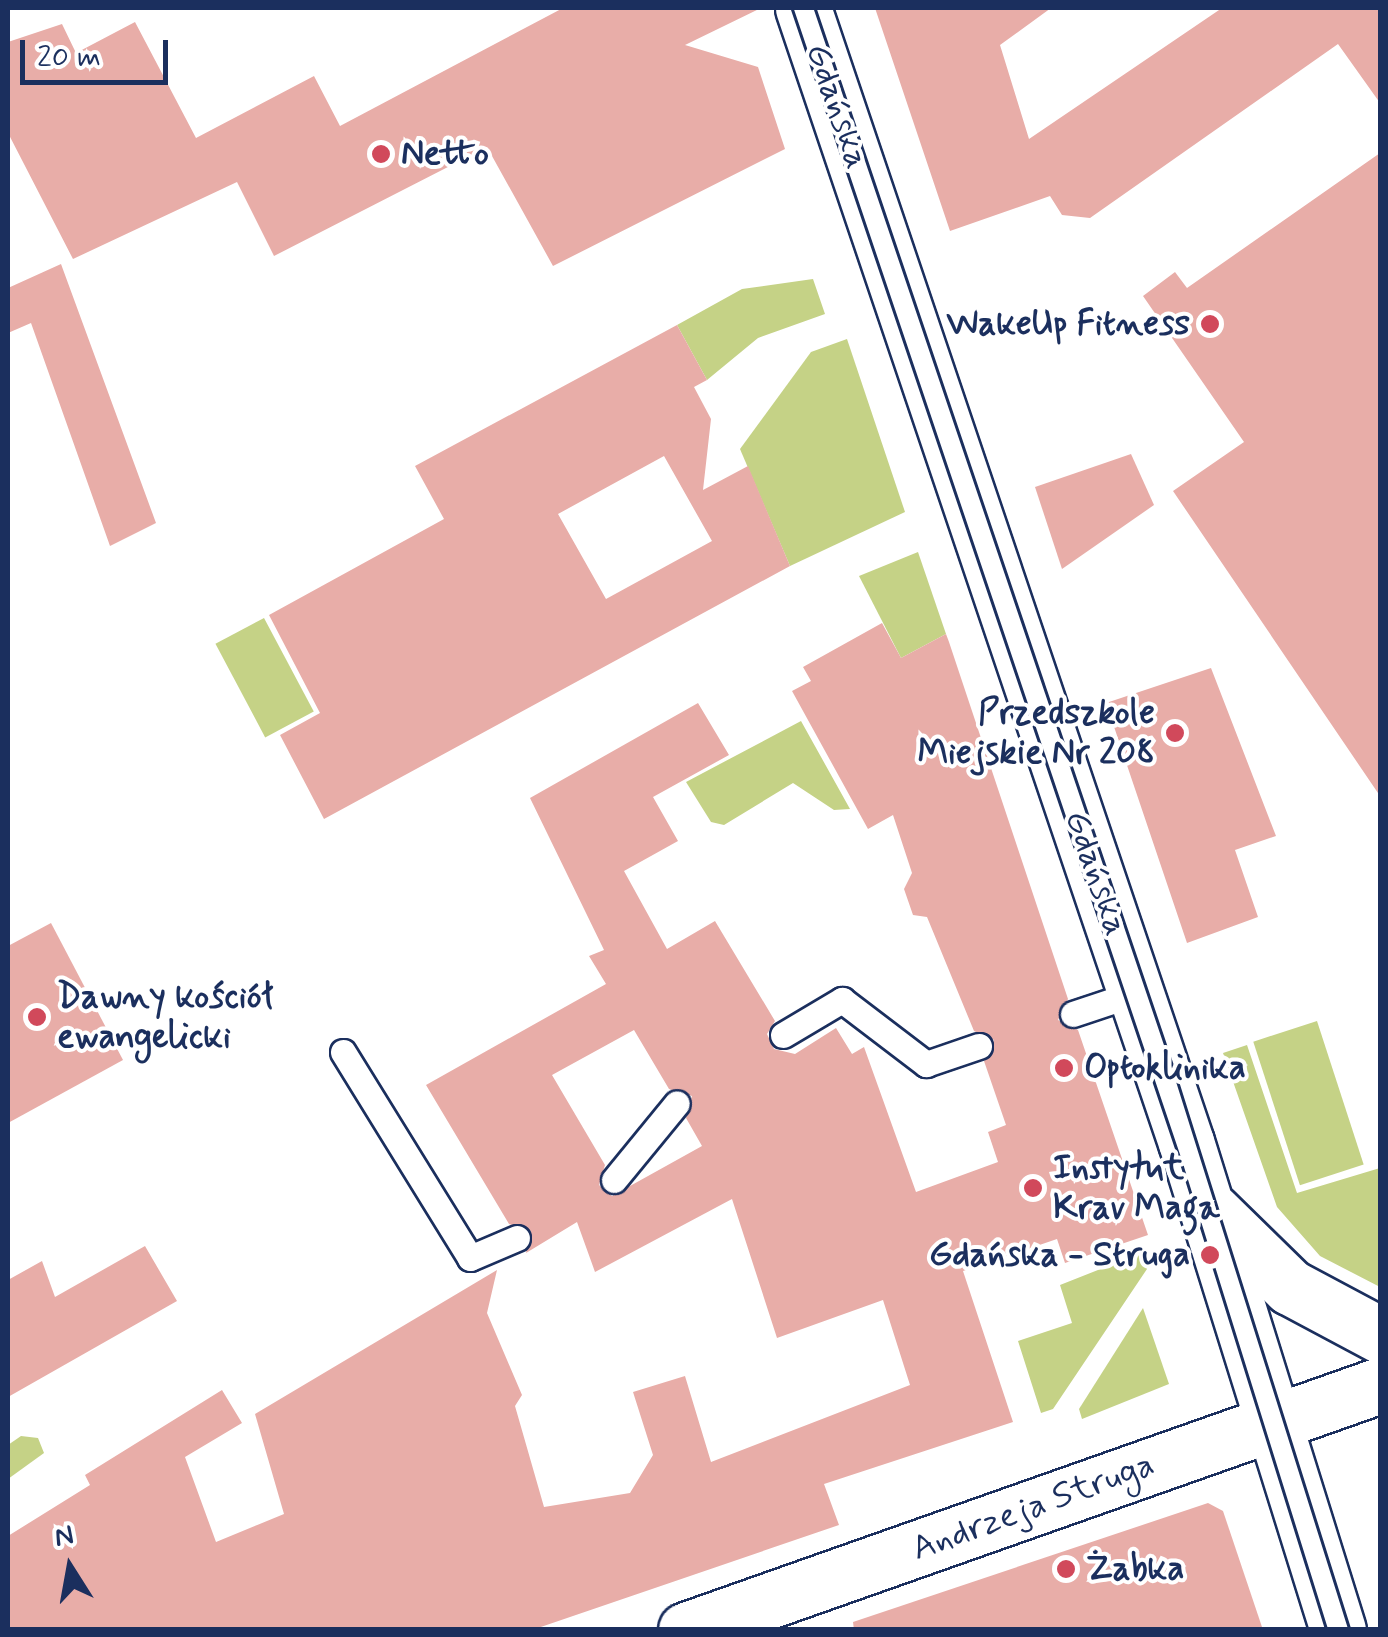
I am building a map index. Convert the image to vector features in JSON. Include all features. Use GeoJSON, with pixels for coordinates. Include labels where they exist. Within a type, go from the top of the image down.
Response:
{"type":"FeatureCollection","features":[{"type":"Feature","properties":{"kind":"street","name":"Gdańska"},"geometry":{"type":"LineString","coordinates":[[804,8],[1204,1198],[1338,1630]]}},
{"type":"Feature","properties":{"kind":"street"},"geometry":{"type":"LineString","coordinates":[[1204,1198],[1290,1287],[1380,1335]]}},
{"type":"Feature","properties":{"kind":"street","name":"Andrzeja Struga"},"geometry":{"type":"LineString","coordinates":[[686,1630],[1380,1386]]}},
{"type":"Feature","properties":{"kind":"lane"},"geometry":{"type":"LineString","coordinates":[[1073,1014],[1136,992]]}},
{"type":"Feature","properties":{"kind":"lane"},"geometry":{"type":"LineString","coordinates":[[783,1034],[842,1000],[926,1064],[979,1046]]}},
{"type":"Feature","properties":{"kind":"lane"},"geometry":{"type":"LineString","coordinates":[[343,1052],[470,1258],[518,1238]]}},
{"type":"Feature","properties":{"kind":"lane"},"geometry":{"type":"LineString","coordinates":[[614,1180],[677,1102]]}},
{"type":"Feature","properties":{"kind":"green space"},"geometry":{"type":"Polygon","coordinates":[[[813,279],[825,314],[758,338],[707,380],[677,325],[742,289],[813,279]]]}},
{"type":"Feature","properties":{"kind":"green space"},"geometry":{"type":"Polygon","coordinates":[[[847,339],[905,512],[790,566],[740,449],[811,352],[847,339]]]}},
{"type":"Feature","properties":{"kind":"green space"},"geometry":{"type":"Polygon","coordinates":[[[918,552],[946,634],[901,658],[859,576],[918,552]]]}},
{"type":"Feature","properties":{"kind":"green space"},"geometry":{"type":"Polygon","coordinates":[[[264,618],[314,712],[265,737],[215,644],[264,618]]]}},
{"type":"Feature","properties":{"kind":"green space"},"geometry":{"type":"Polygon","coordinates":[[[801,721],[850,809],[834,810],[793,783],[724,825],[711,822],[686,782],[801,721]]]}},
{"type":"Feature","properties":{"kind":"green space"},"geometry":{"type":"Polygon","coordinates":[[[1317,1021],[1364,1165],[1300,1185],[1253,1042],[1317,1021]]]}},
{"type":"Feature","properties":{"kind":"green space"},"geometry":{"type":"Polygon","coordinates":[[[1247,1045],[1297,1193],[1380,1168],[1380,1287],[1320,1256],[1277,1207],[1223,1053],[1247,1045]]]}},
{"type":"Feature","properties":{"kind":"green space"},"geometry":{"type":"Polygon","coordinates":[[[1141,1253],[1147,1269],[1053,1409],[1041,1413],[1018,1341],[1072,1323],[1060,1285],[1141,1253]]]}},
{"type":"Feature","properties":{"kind":"green space"},"geometry":{"type":"Polygon","coordinates":[[[1143,1308],[1169,1384],[1082,1419],[1079,1409],[1143,1308]]]}},
{"type":"Feature","properties":{"kind":"green space"},"geometry":{"type":"Polygon","coordinates":[[[21,1436],[38,1438],[44,1453],[8,1479],[8,1445],[21,1436]]]}},
{"type":"Feature","properties":{"kind":"building"},"geometry":{"type":"Polygon","coordinates":[[[563,8],[761,8],[685,45],[758,67],[785,149],[553,266],[487,147],[274,256],[237,182],[73,259],[8,133],[8,42],[62,24],[76,53],[135,22],[196,138],[314,76],[340,126],[563,8]]]}},
{"type":"Feature","properties":{"kind":"building"},"geometry":{"type":"Polygon","coordinates":[[[875,8],[1051,8],[1000,45],[1029,139],[1222,8],[1380,8],[1380,103],[1338,44],[1090,218],[1062,215],[1050,196],[950,231],[875,8]]]}},
{"type":"Feature","properties":{"kind":"building"},"geometry":{"type":"Polygon","coordinates":[[[1380,153],[1380,796],[1173,491],[1244,442],[1143,296],[1175,272],[1187,288],[1380,153]]]}},
{"type":"Feature","properties":{"kind":"building"},"geometry":{"type":"Polygon","coordinates":[[[61,264],[156,523],[110,546],[31,323],[8,333],[8,288],[61,264]]]}},
{"type":"Feature","properties":{"kind":"building"},"geometry":{"type":"Polygon","coordinates":[[[677,325],[707,380],[694,387],[711,419],[703,490],[748,466],[790,566],[324,819],[280,735],[320,713],[269,615],[444,519],[415,466],[677,325]],[[664,456],[558,514],[606,599],[712,541],[664,456]]]}},
{"type":"Feature","properties":{"kind":"building"},"geometry":{"type":"Polygon","coordinates":[[[1131,454],[1154,505],[1062,569],[1035,487],[1131,454]]]}},
{"type":"Feature","properties":{"kind":"building"},"geometry":{"type":"Polygon","coordinates":[[[882,623],[901,658],[946,634],[1068,999],[1058,1020],[1078,1030],[1148,1235],[1065,1263],[1057,1239],[963,1271],[1013,1422],[824,1484],[839,1525],[532,1630],[8,1630],[8,1536],[90,1485],[85,1475],[222,1390],[242,1423],[185,1457],[216,1542],[284,1514],[255,1414],[497,1270],[487,1313],[522,1395],[515,1406],[544,1507],[630,1493],[653,1455],[633,1392],[685,1376],[711,1462],[910,1385],[883,1300],[777,1338],[732,1199],[595,1272],[577,1222],[526,1253],[531,1231],[509,1224],[426,1085],[606,984],[589,956],[604,950],[530,798],[698,703],[729,755],[653,797],[678,841],[624,871],[667,949],[715,921],[775,1021],[767,1034],[774,1049],[795,1054],[836,1028],[852,1054],[864,1047],[916,1192],[998,1162],[988,1132],[1006,1125],[984,1061],[994,1040],[974,1031],[927,917],[913,915],[904,889],[912,873],[893,815],[868,829],[792,691],[811,681],[803,667],[882,623]],[[634,1030],[552,1075],[605,1165],[599,1185],[612,1196],[702,1146],[686,1118],[692,1096],[669,1089],[634,1030]]]}},
{"type":"Feature","properties":{"kind":"building"},"geometry":{"type":"Polygon","coordinates":[[[1211,668],[1276,836],[1235,850],[1258,917],[1187,943],[1106,703],[1211,668]]]}},
{"type":"Feature","properties":{"kind":"building"},"geometry":{"type":"Polygon","coordinates":[[[51,923],[123,1060],[8,1123],[8,946],[51,923]]]}},
{"type":"Feature","properties":{"kind":"building"},"geometry":{"type":"Polygon","coordinates":[[[145,1246],[177,1301],[8,1397],[8,1280],[42,1261],[55,1297],[145,1246]]]}},
{"type":"Feature","properties":{"kind":"building"},"geometry":{"type":"Polygon","coordinates":[[[1208,1503],[1223,1511],[1263,1630],[854,1630],[853,1622],[1208,1503]]]}},
{"type":"Feature","properties":{"kind":"tram line"},"geometry":{"type":"LineString","coordinates":[[792,8],[1182,1165],[1327,1630]]}},
{"type":"Feature","properties":{"kind":"tram line"},"geometry":{"type":"LineString","coordinates":[[815,8],[1174,1070],[1350,1630]]}},
{"type":"Feature","properties":{"kind":"place","name":"Netto"},"geometry":{"type":"Point","coordinates":[381,154]}},
{"type":"Feature","properties":{"kind":"place","name":"WakeUp Fitness"},"geometry":{"type":"Point","coordinates":[1210,324]}},
{"type":"Feature","properties":{"kind":"place","name":"Przedszkole Miejskie Nr 208"},"geometry":{"type":"Point","coordinates":[1175,733]}},
{"type":"Feature","properties":{"kind":"place","name":"Dawny kościół ewangelicki"},"geometry":{"type":"Point","coordinates":[37,1017]}},
{"type":"Feature","properties":{"kind":"place","name":"Optoklinika"},"geometry":{"type":"Point","coordinates":[1064,1068]}},
{"type":"Feature","properties":{"kind":"place","name":"Instytut Krav Maga"},"geometry":{"type":"Point","coordinates":[1033,1188]}},
{"type":"Feature","properties":{"kind":"place","name":"Gdańska - Struga"},"geometry":{"type":"Point","coordinates":[1210,1255]}},
{"type":"Feature","properties":{"kind":"place","name":"Żabka"},"geometry":{"type":"Point","coordinates":[1066,1569]}}]}
